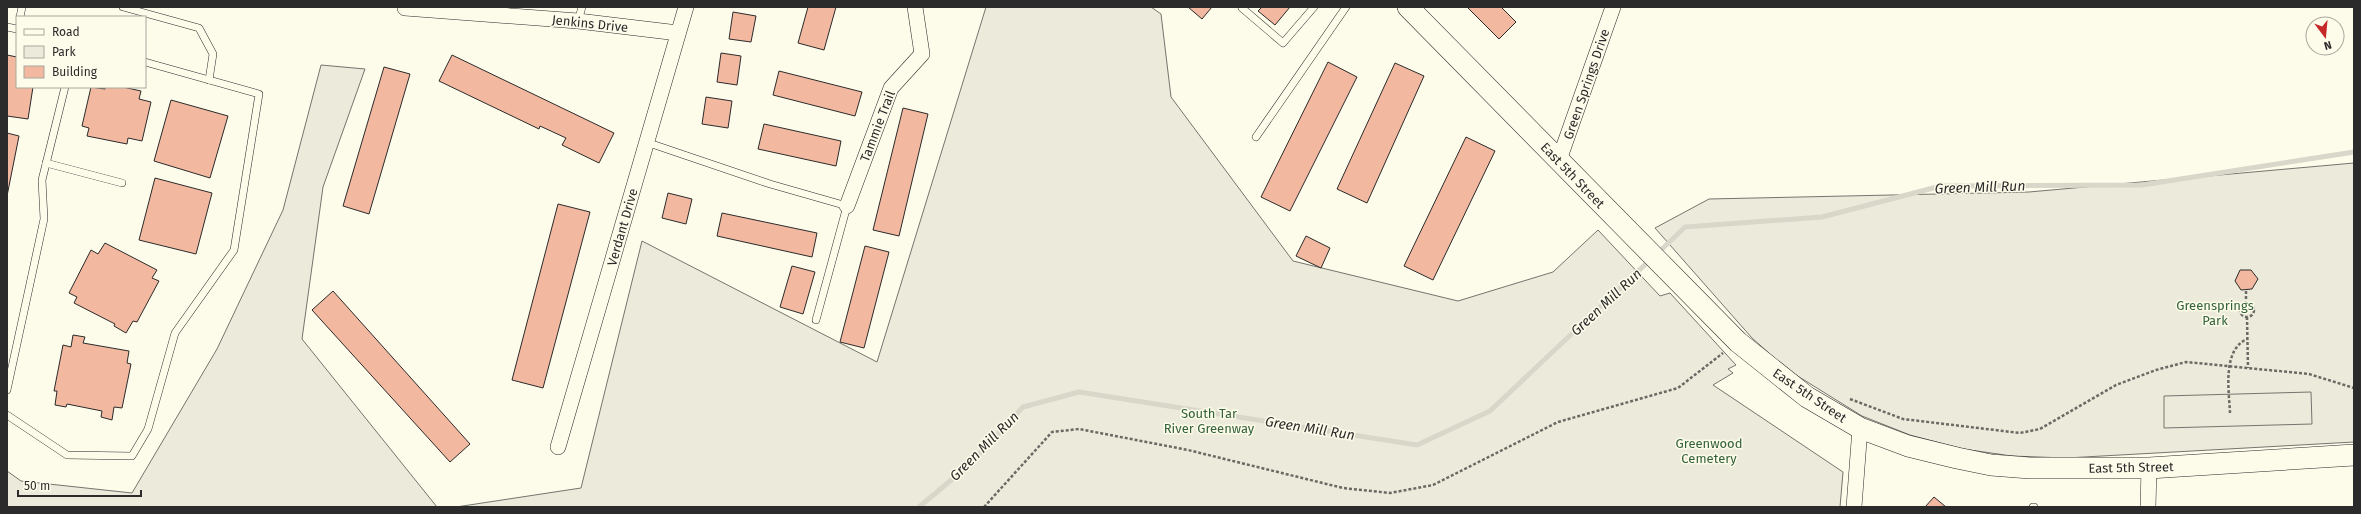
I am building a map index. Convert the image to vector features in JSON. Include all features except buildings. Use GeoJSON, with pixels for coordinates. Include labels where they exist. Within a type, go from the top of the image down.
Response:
{"type":"FeatureCollection","features":[{"type":"Feature","properties":{"kind":"main road","name":"East 5th Street"},"geometry":{"type":"LineString","coordinates":[[1408,7],[1738,342],[1760,361],[1807,396],[1860,428],[1908,446],[1991,465],[2069,469],[2149,468],[2354,455]]}},
{"type":"Feature","properties":{"kind":"street","name":"Verdant Drive"},"geometry":{"type":"LineString","coordinates":[[558,447],[686,7]]}},
{"type":"Feature","properties":{"kind":"street","name":"Tammie Trail"},"geometry":{"type":"LineString","coordinates":[[847,206],[891,88],[922,54],[915,7]]}},
{"type":"Feature","properties":{"kind":"street","name":"Green Springs Drive"},"geometry":{"type":"LineString","coordinates":[[1559,160],[1613,7]]}},
{"type":"Feature","properties":{"kind":"street","name":"Jenkins Drive"},"geometry":{"type":"LineString","coordinates":[[405,8],[580,14],[678,33]]}},
{"type":"Feature","properties":{"kind":"street"},"geometry":{"type":"LineString","coordinates":[[1854,507],[1860,428]]}},
{"type":"Feature","properties":{"kind":"street"},"geometry":{"type":"LineString","coordinates":[[2148,507],[2149,468]]}},
{"type":"Feature","properties":{"kind":"lane"},"geometry":{"type":"LineString","coordinates":[[123,7],[199,28],[213,54],[209,80]]}},
{"type":"Feature","properties":{"kind":"lane"},"geometry":{"type":"LineString","coordinates":[[1242,8],[1283,43],[1314,7]]}},
{"type":"Feature","properties":{"kind":"lane"},"geometry":{"type":"LineString","coordinates":[[1256,137],[1346,7]]}},
{"type":"Feature","properties":{"kind":"lane"},"geometry":{"type":"LineString","coordinates":[[7,415],[67,455],[132,456],[148,429],[175,333],[234,250],[259,94],[146,62]]}},
{"type":"Feature","properties":{"kind":"lane"},"geometry":{"type":"LineString","coordinates":[[7,390],[44,219],[42,180],[65,88]]}},
{"type":"Feature","properties":{"kind":"lane"},"geometry":{"type":"LineString","coordinates":[[646,142],[770,184],[847,206],[816,320]]}},
{"type":"Feature","properties":{"kind":"lane"},"geometry":{"type":"LineString","coordinates":[[46,163],[122,183]]}},
{"type":"Feature","properties":{"kind":"path"},"geometry":{"type":"LineString","coordinates":[[2246,290],[2246,304],[2243,305],[2241,312],[2247,317]]}},
{"type":"Feature","properties":{"kind":"path"},"geometry":{"type":"LineString","coordinates":[[2246,304],[2253,306],[2254,310],[2253,314],[2247,317]]}},
{"type":"Feature","properties":{"kind":"path"},"geometry":{"type":"LineString","coordinates":[[2247,317],[2248,368]]}},
{"type":"Feature","properties":{"kind":"path"},"geometry":{"type":"LineString","coordinates":[[2230,413],[2230,366],[2235,350],[2240,342],[2247,339]]}},
{"type":"Feature","properties":{"kind":"path"},"geometry":{"type":"LineString","coordinates":[[984,507],[1052,432],[1079,429],[1188,450],[1343,488],[1390,493],[1433,485],[1558,422],[1678,388],[1726,351]]}},
{"type":"Feature","properties":{"kind":"path"},"geometry":{"type":"LineString","coordinates":[[1843,396],[1903,419],[2020,434],[2040,429],[2116,385],[2156,370],[2186,362],[2309,374],[2354,388]]}},
{"type":"Feature","properties":{"kind":"green space"},"geometry":{"type":"Polygon","coordinates":[[[986,7],[1151,7],[1161,14],[1171,97],[1293,261],[1458,301],[1553,272],[1598,230],[1660,296],[1670,293],[1736,365],[1728,369],[1733,373],[1713,385],[1843,472],[1840,507],[456,507],[581,488],[642,241],[877,362],[986,7]]]}},
{"type":"Feature","properties":{"kind":"green space"},"geometry":{"type":"Polygon","coordinates":[[[321,65],[365,69],[323,187],[302,339],[437,507],[7,507],[7,471],[21,481],[132,493],[217,349],[283,210],[321,65]]]}},
{"type":"Feature","properties":{"kind":"green space","name":"Greensprings Park"},"geometry":{"type":"Polygon","coordinates":[[[2354,163],[2354,442],[2066,458],[2012,456],[1963,449],[1910,435],[1862,416],[1788,370],[1752,338],[1655,228],[1709,199],[2029,192],[2354,163]]]}},
{"type":"Feature","properties":{"kind":"shaded area"},"geometry":{"type":"Polygon","coordinates":[[[2311,392],[2312,424],[2164,428],[2164,396],[2311,392]]]}},
{"type":"Feature","properties":{"kind":"waterway","name":"Green Mill Run"},"geometry":{"type":"LineString","coordinates":[[1657,254],[1685,227],[1822,217],[1941,186],[2142,185],[2354,152]]}},
{"type":"Feature","properties":{"kind":"waterway","name":"Green Mill Run"},"geometry":{"type":"LineString","coordinates":[[919,507],[968,466],[1023,407],[1079,392],[1417,445],[1490,411],[1651,259]]}},
{"type":"Feature","properties":{"kind":"park label","name":"South Tar River Greenway"},"geometry":{"type":"Point","coordinates":[1209,420]}},
{"type":"Feature","properties":{"kind":"park label","name":"Greenwood Cemetery"},"geometry":{"type":"Point","coordinates":[1709,450]}}]}
